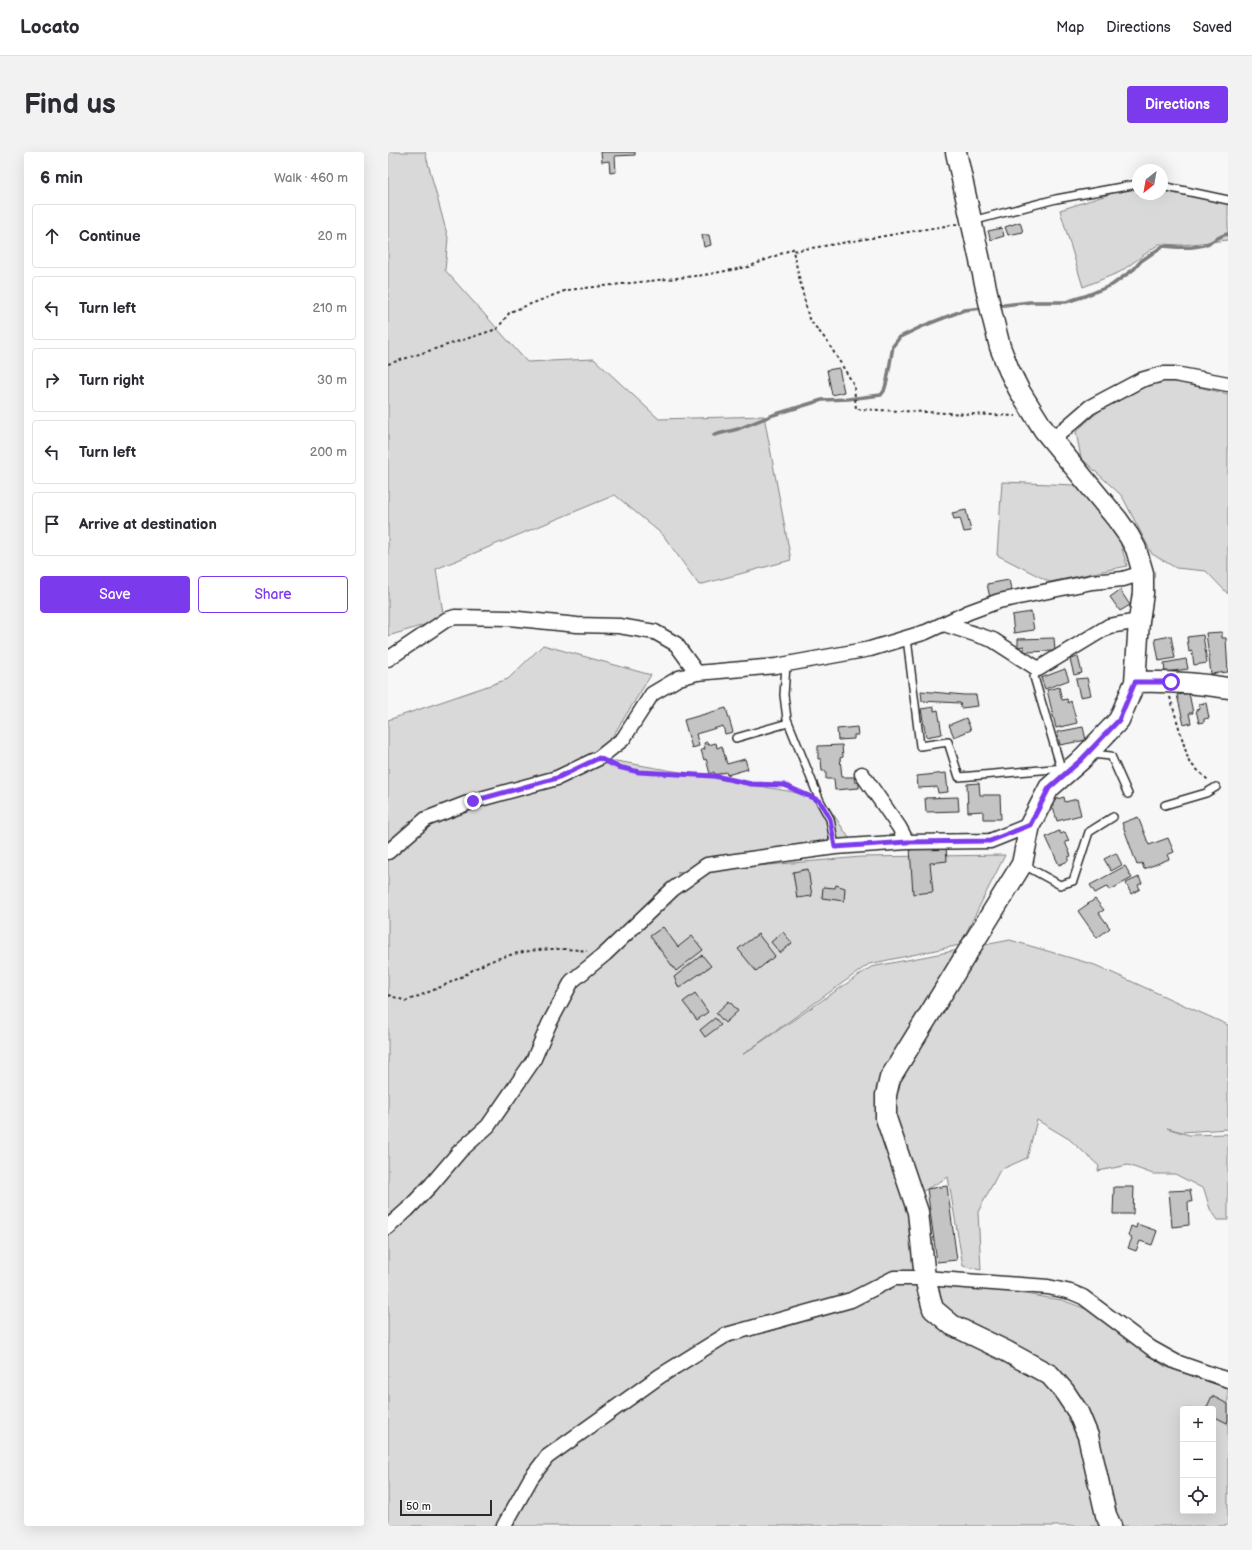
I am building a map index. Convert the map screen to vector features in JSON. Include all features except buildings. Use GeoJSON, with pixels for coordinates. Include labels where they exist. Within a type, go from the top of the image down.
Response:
{"type":"FeatureCollection","features":[{"type":"Feature","properties":{"kind":"street"},"geometry":{"type":"LineString","coordinates":[[956,152],[970,221],[992,315],[1000,347],[1009,370],[1035,416],[1117,519],[1136,549],[1143,573],[1143,593],[1139,621],[1135,682],[1119,720],[1073,763],[1049,788],[1030,825],[1022,864],[890,1078],[886,1095],[886,1118],[918,1212],[925,1278],[933,1309],[952,1325],[1006,1350],[1050,1375],[1064,1391],[1078,1412],[1088,1436],[1106,1515],[1111,1526]]}},
{"type":"Feature","properties":{"kind":"street"},"geometry":{"type":"LineString","coordinates":[[1053,439],[1090,407],[1141,380],[1162,374],[1175,374],[1228,384]]}},
{"type":"Feature","properties":{"kind":"street"},"geometry":{"type":"LineString","coordinates":[[388,852],[426,819],[473,801],[557,778],[599,758],[623,739],[652,694],[679,678],[697,673],[786,665],[870,649],[907,638],[999,601],[1092,582],[1123,579],[1143,573]]}},
{"type":"Feature","properties":{"kind":"street"},"geometry":{"type":"LineString","coordinates":[[388,659],[446,620],[455,617],[508,618],[577,625],[619,626],[655,632],[676,644],[697,673]]}},
{"type":"Feature","properties":{"kind":"street"},"geometry":{"type":"LineString","coordinates":[[944,624],[993,640],[1038,669],[1109,626],[1139,621]]}},
{"type":"Feature","properties":{"kind":"street"},"geometry":{"type":"LineString","coordinates":[[1135,682],[1165,681],[1228,688]]}},
{"type":"Feature","properties":{"kind":"street"},"geometry":{"type":"LineString","coordinates":[[862,774],[899,827],[907,842]]}},
{"type":"Feature","properties":{"kind":"street"},"geometry":{"type":"LineString","coordinates":[[388,1227],[412,1205],[460,1151],[488,1126],[533,1061],[549,1024],[572,981],[605,954],[673,889],[707,865],[835,847],[907,842],[990,841],[1030,825]]}},
{"type":"Feature","properties":{"kind":"street"},"geometry":{"type":"LineString","coordinates":[[504,1526],[531,1478],[548,1457],[660,1376],[726,1335],[851,1300],[894,1278],[925,1278],[1048,1287],[1070,1292],[1083,1297],[1151,1348],[1176,1362],[1228,1380]]}},
{"type":"Feature","properties":{"kind":"lane"},"geometry":{"type":"LineString","coordinates":[[970,221],[1056,199],[1132,185]]}},
{"type":"Feature","properties":{"kind":"lane"},"geometry":{"type":"LineString","coordinates":[[1168,187],[1228,200]]}},
{"type":"Feature","properties":{"kind":"lane"},"geometry":{"type":"LineString","coordinates":[[907,638],[920,746],[948,742],[959,777],[1073,763],[1111,756],[1128,794]]}},
{"type":"Feature","properties":{"kind":"lane"},"geometry":{"type":"LineString","coordinates":[[786,665],[784,695],[788,723],[820,801],[830,819],[835,847]]}},
{"type":"Feature","properties":{"kind":"lane"},"geometry":{"type":"LineString","coordinates":[[1038,669],[1034,677],[1073,763]]}},
{"type":"Feature","properties":{"kind":"lane"},"geometry":{"type":"LineString","coordinates":[[736,738],[788,723]]}},
{"type":"Feature","properties":{"kind":"lane"},"geometry":{"type":"LineString","coordinates":[[1165,805],[1206,793],[1216,787]]}},
{"type":"Feature","properties":{"kind":"lane"},"geometry":{"type":"LineString","coordinates":[[1022,864],[1060,885],[1073,881],[1089,832],[1113,817]]}},
{"type":"Feature","properties":{"kind":"path"},"geometry":{"type":"LineString","coordinates":[[970,221],[793,251],[809,319],[827,341],[854,385],[856,409],[1035,416]]}},
{"type":"Feature","properties":{"kind":"path"},"geometry":{"type":"LineString","coordinates":[[388,364],[497,329],[510,312],[567,290],[704,275],[748,267],[795,248]]}},
{"type":"Feature","properties":{"kind":"path"},"geometry":{"type":"LineString","coordinates":[[1165,681],[1189,762],[1216,787]]}},
{"type":"Feature","properties":{"kind":"path"},"geometry":{"type":"LineString","coordinates":[[599,758],[618,767],[639,772],[715,776],[751,784],[784,785],[820,801]]}},
{"type":"Feature","properties":{"kind":"path"},"geometry":{"type":"LineString","coordinates":[[388,995],[406,1001],[460,978],[480,966],[522,952],[571,949],[605,954]]}},
{"type":"Feature","properties":{"kind":"shaded area"},"geometry":{"type":"Polygon","coordinates":[[[388,152],[425,152],[448,238],[445,270],[527,362],[594,359],[659,419],[764,416],[791,560],[699,585],[663,535],[615,495],[436,569],[444,619],[388,636],[388,152]]]}},
{"type":"Feature","properties":{"kind":"shaded area"},"geometry":{"type":"Polygon","coordinates":[[[1132,187],[1132,200],[1168,200],[1168,188],[1228,202],[1228,240],[1182,245],[1159,244],[1120,272],[1083,287],[1060,210],[1132,187]]]}},
{"type":"Feature","properties":{"kind":"shaded area"},"geometry":{"type":"Polygon","coordinates":[[[1169,380],[1228,394],[1228,594],[1206,571],[1176,568],[1152,554],[1122,496],[1081,458],[1076,432],[1090,419],[1108,404],[1128,391],[1148,383],[1169,380]]]}},
{"type":"Feature","properties":{"kind":"shaded area"},"geometry":{"type":"Polygon","coordinates":[[[1002,482],[1075,485],[1119,538],[1127,566],[1050,582],[997,555],[1002,482]]]}},
{"type":"Feature","properties":{"kind":"shaded area"},"geometry":{"type":"Polygon","coordinates":[[[543,645],[651,675],[599,758],[822,797],[853,844],[707,865],[677,873],[861,857],[1005,855],[960,945],[869,964],[742,1055],[871,967],[1010,940],[1095,965],[1228,1025],[1228,1129],[1182,1132],[1167,1128],[1189,1135],[1228,1134],[1228,1220],[1218,1220],[1210,1209],[1204,1189],[1175,1174],[1153,1174],[1128,1165],[1098,1171],[1099,1166],[1069,1139],[1037,1120],[1027,1158],[1000,1170],[978,1212],[981,1270],[963,1266],[948,1177],[904,1202],[930,1281],[951,1282],[1062,1300],[1086,1309],[1164,1366],[1228,1388],[1228,1526],[388,1526],[388,720],[508,679],[543,645]]]}},
{"type":"Feature","properties":{"kind":"waterway"},"geometry":{"type":"LineString","coordinates":[[996,306],[1030,302],[1066,302],[1112,285],[1134,269],[1141,261],[1163,246],[1187,247],[1205,245],[1221,236],[1228,234]]}},
{"type":"Feature","properties":{"kind":"waterway"},"geometry":{"type":"LineString","coordinates":[[714,435],[738,429],[773,415],[822,400],[881,395],[887,381],[893,346],[900,337],[964,310],[984,308]]}},
{"type":"Feature","properties":{"kind":"route"},"geometry":{"type":"LineString","coordinates":[[473,801],[557,778],[599,758],[618,767],[639,772],[715,776],[751,784],[784,785],[820,801],[830,819],[835,847],[907,842],[990,841],[1030,825],[1049,788],[1081,760],[1119,720],[1135,682],[1171,682]]}}]}
